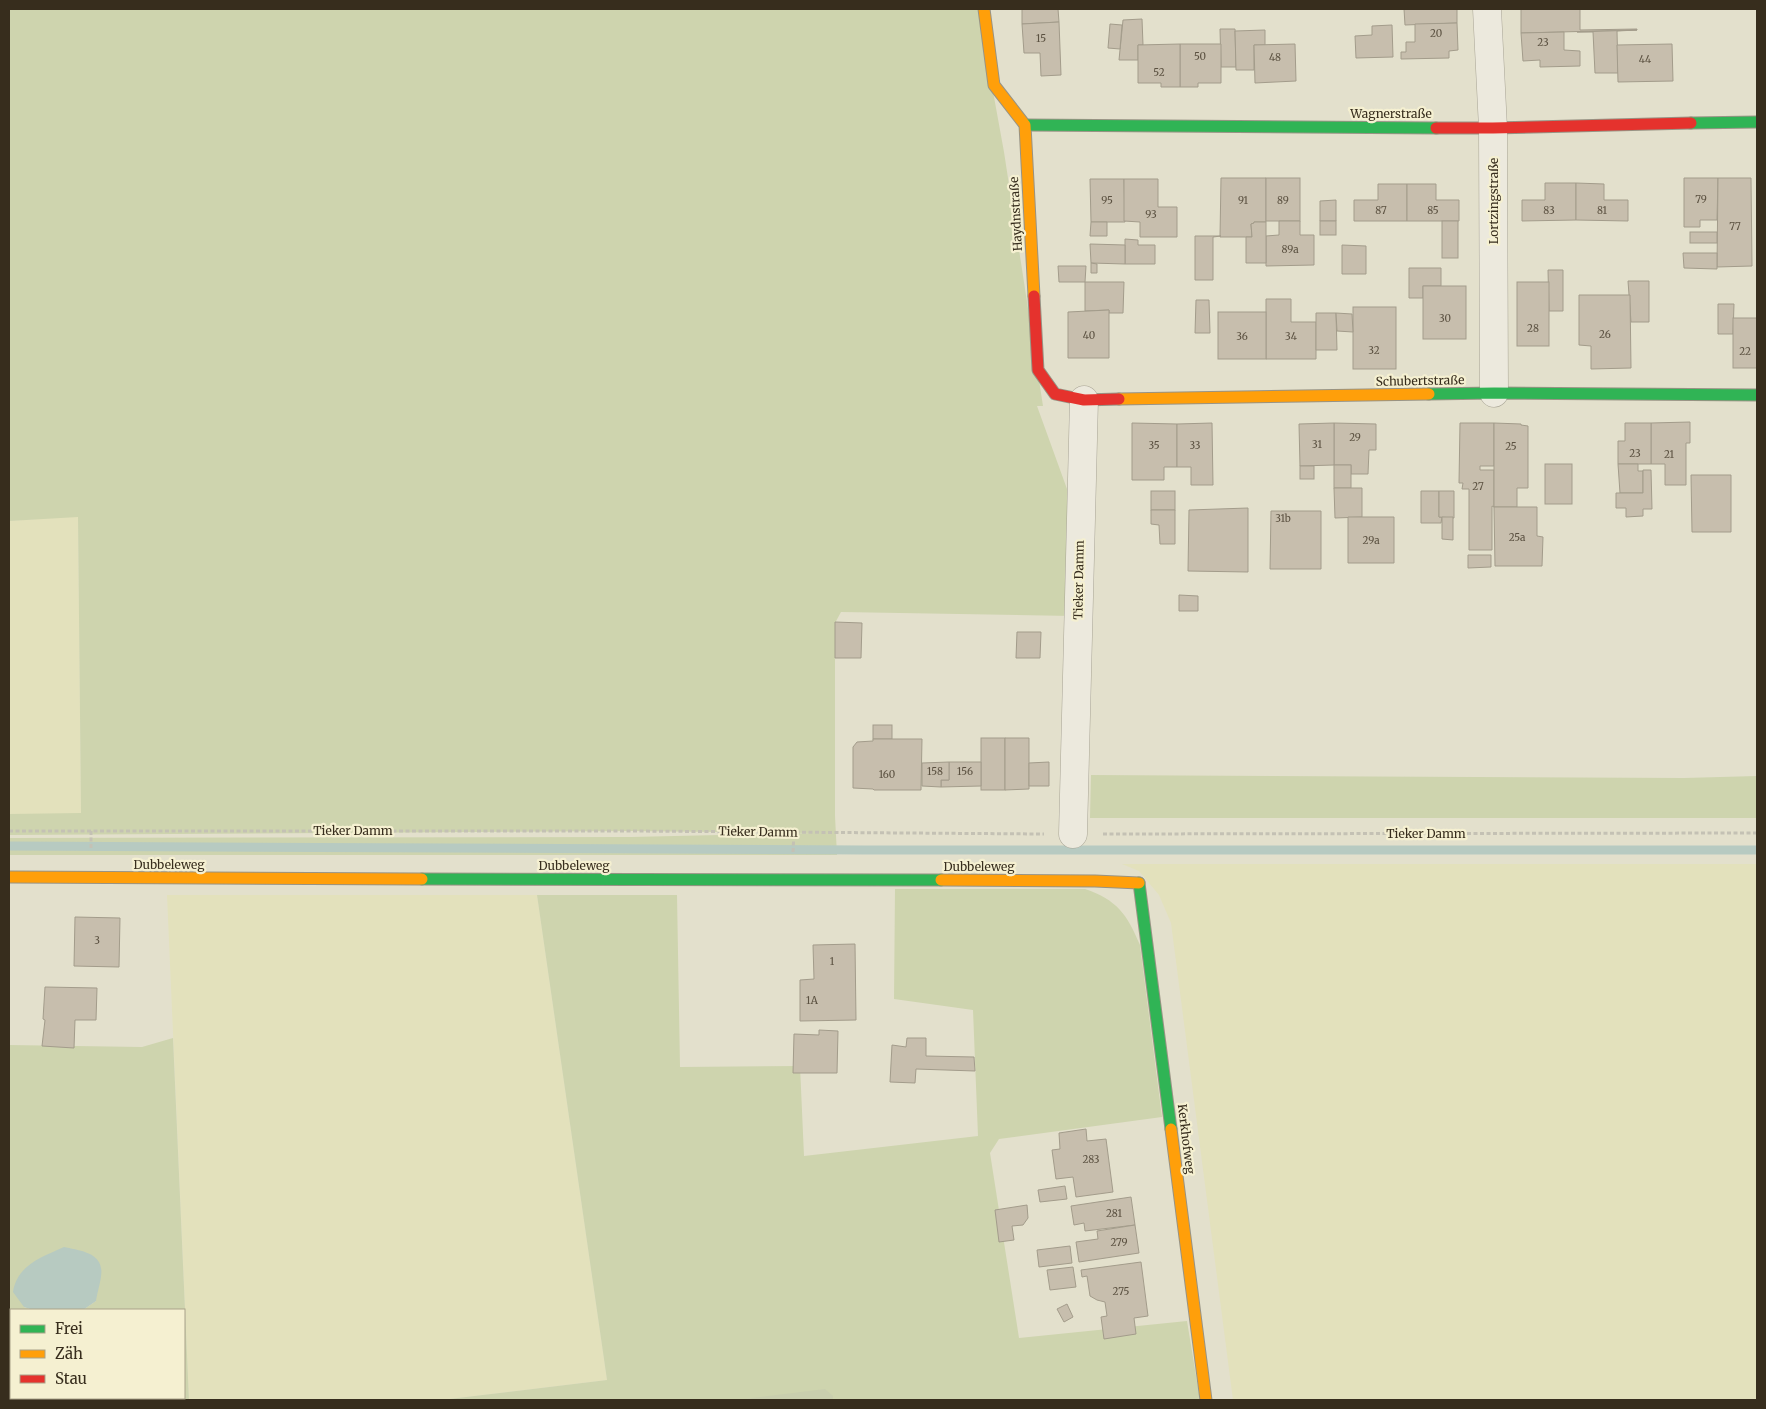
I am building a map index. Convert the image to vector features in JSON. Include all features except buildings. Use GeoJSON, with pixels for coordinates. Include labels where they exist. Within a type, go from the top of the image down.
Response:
{"type":"FeatureCollection","features":[{"type":"Feature","properties":{"kind":"street"},"geometry":{"type":"LineString","coordinates":[[984,9],[994,85],[1025,124]]}},
{"type":"Feature","properties":{"kind":"street","name":"Lortzingstraße"},"geometry":{"type":"LineString","coordinates":[[1487,9],[1493,128],[1494,393]]}},
{"type":"Feature","properties":{"kind":"street","name":"Wagnerstraße"},"geometry":{"type":"LineString","coordinates":[[1025,124],[1493,128],[1757,122]]}},
{"type":"Feature","properties":{"kind":"street","name":"Haydnstraße"},"geometry":{"type":"LineString","coordinates":[[1025,124],[1038,370],[1055,394],[1084,400]]}},
{"type":"Feature","properties":{"kind":"street","name":"Schubertstraße"},"geometry":{"type":"LineString","coordinates":[[1084,400],[1494,393],[1757,395]]}},
{"type":"Feature","properties":{"kind":"street","name":"Tieker Damm"},"geometry":{"type":"LineString","coordinates":[[1084,400],[1084,834]]}},
{"type":"Feature","properties":{"kind":"street","name":"Dubbeleweg"},"geometry":{"type":"LineString","coordinates":[[9,877],[1139,882]]}},
{"type":"Feature","properties":{"kind":"street","name":"Kerkhofweg"},"geometry":{"type":"LineString","coordinates":[[1139,882],[1206,1400]]}},
{"type":"Feature","properties":{"kind":"path","name":"Tieker Damm"},"geometry":{"type":"LineString","coordinates":[[9,831],[1084,834],[1757,833]]}},
{"type":"Feature","properties":{"kind":"path"},"geometry":{"type":"LineString","coordinates":[[794,832],[794,837]]}},
{"type":"Feature","properties":{"kind":"shaded area"},"geometry":{"type":"Polygon","coordinates":[[[78,516],[81,814],[9,814],[9,521],[78,516]]]}},
{"type":"Feature","properties":{"kind":"shaded area"},"geometry":{"type":"Polygon","coordinates":[[[1122,864],[1757,864],[1757,1400],[1233,1400],[1171,923],[1159,895],[1139,871],[1122,864]]]}},
{"type":"Feature","properties":{"kind":"shaded area"},"geometry":{"type":"Polygon","coordinates":[[[167,895],[537,895],[607,1380],[441,1400],[189,1400],[167,895]]]}},
{"type":"Feature","properties":{"kind":"shaded area"},"geometry":{"type":"Polygon","coordinates":[[[64,1247],[87,1253],[96,1258],[101,1268],[101,1275],[96,1301],[84,1309],[30,1309],[24,1307],[13,1292],[15,1283],[25,1269],[47,1254],[64,1247]]]}},
{"type":"Feature","properties":{"kind":"green space"},"geometry":{"type":"Polygon","coordinates":[[[9,9],[978,9],[1004,152],[1043,406],[1037,406],[1067,489],[1073,616],[841,612],[835,623],[835,816],[837,855],[9,855],[9,838],[631,837],[814,833],[631,831],[9,835],[9,814],[81,813],[78,517],[9,521],[9,9]]]}},
{"type":"Feature","properties":{"kind":"green space"},"geometry":{"type":"Polygon","coordinates":[[[1091,775],[1684,778],[1757,776],[1757,818],[1090,818],[1091,775]]]}},
{"type":"Feature","properties":{"kind":"green space"},"geometry":{"type":"Polygon","coordinates":[[[895,889],[1085,889],[1113,903],[1130,925],[1140,945],[1162,1117],[999,1139],[990,1153],[1019,1338],[1187,1321],[1200,1400],[833,1400],[833,1396],[736,1400],[441,1400],[607,1380],[537,895],[677,895],[680,1067],[800,1066],[804,1156],[978,1136],[973,1010],[894,999],[895,889]]]}},
{"type":"Feature","properties":{"kind":"green space"},"geometry":{"type":"Polygon","coordinates":[[[173,1038],[185,1309],[84,1309],[96,1301],[24,1307],[30,1309],[10,1309],[10,1399],[185,1399],[185,1310],[189,1400],[9,1400],[9,1045],[142,1047],[173,1038]]]}},
{"type":"Feature","properties":{"kind":"green space"},"geometry":{"type":"Polygon","coordinates":[[[825,1389],[833,1396],[833,1400],[736,1400],[825,1389]]]}},
{"type":"Feature","properties":{"kind":"waterway"},"geometry":{"type":"LineString","coordinates":[[9,846],[864,850],[1757,850]]}},
{"type":"Feature","properties":{"kind":"traffic: fast"},"geometry":{"type":"LineString","coordinates":[[1691,123],[1757,122]]}},
{"type":"Feature","properties":{"kind":"traffic: fast"},"geometry":{"type":"LineString","coordinates":[[1025,125],[1436,128]]}},
{"type":"Feature","properties":{"kind":"traffic: fast"},"geometry":{"type":"LineString","coordinates":[[1429,394],[1757,395]]}},
{"type":"Feature","properties":{"kind":"traffic: fast"},"geometry":{"type":"LineString","coordinates":[[422,879],[941,880]]}},
{"type":"Feature","properties":{"kind":"traffic: fast"},"geometry":{"type":"LineString","coordinates":[[1139,883],[1171,1129]]}},
{"type":"Feature","properties":{"kind":"traffic: slow"},"geometry":{"type":"LineString","coordinates":[[984,9],[994,85],[1025,125],[1034,296]]}},
{"type":"Feature","properties":{"kind":"traffic: slow"},"geometry":{"type":"LineString","coordinates":[[1119,399],[1429,394]]}},
{"type":"Feature","properties":{"kind":"traffic: slow"},"geometry":{"type":"LineString","coordinates":[[9,877],[422,879]]}},
{"type":"Feature","properties":{"kind":"traffic: slow"},"geometry":{"type":"LineString","coordinates":[[941,880],[1139,883]]}},
{"type":"Feature","properties":{"kind":"traffic: slow"},"geometry":{"type":"LineString","coordinates":[[1171,1129],[1206,1400]]}},
{"type":"Feature","properties":{"kind":"traffic: jam"},"geometry":{"type":"LineString","coordinates":[[1436,128],[1691,123]]}},
{"type":"Feature","properties":{"kind":"traffic: jam"},"geometry":{"type":"LineString","coordinates":[[1034,296],[1038,370],[1055,394],[1084,400],[1119,399]]}}]}
